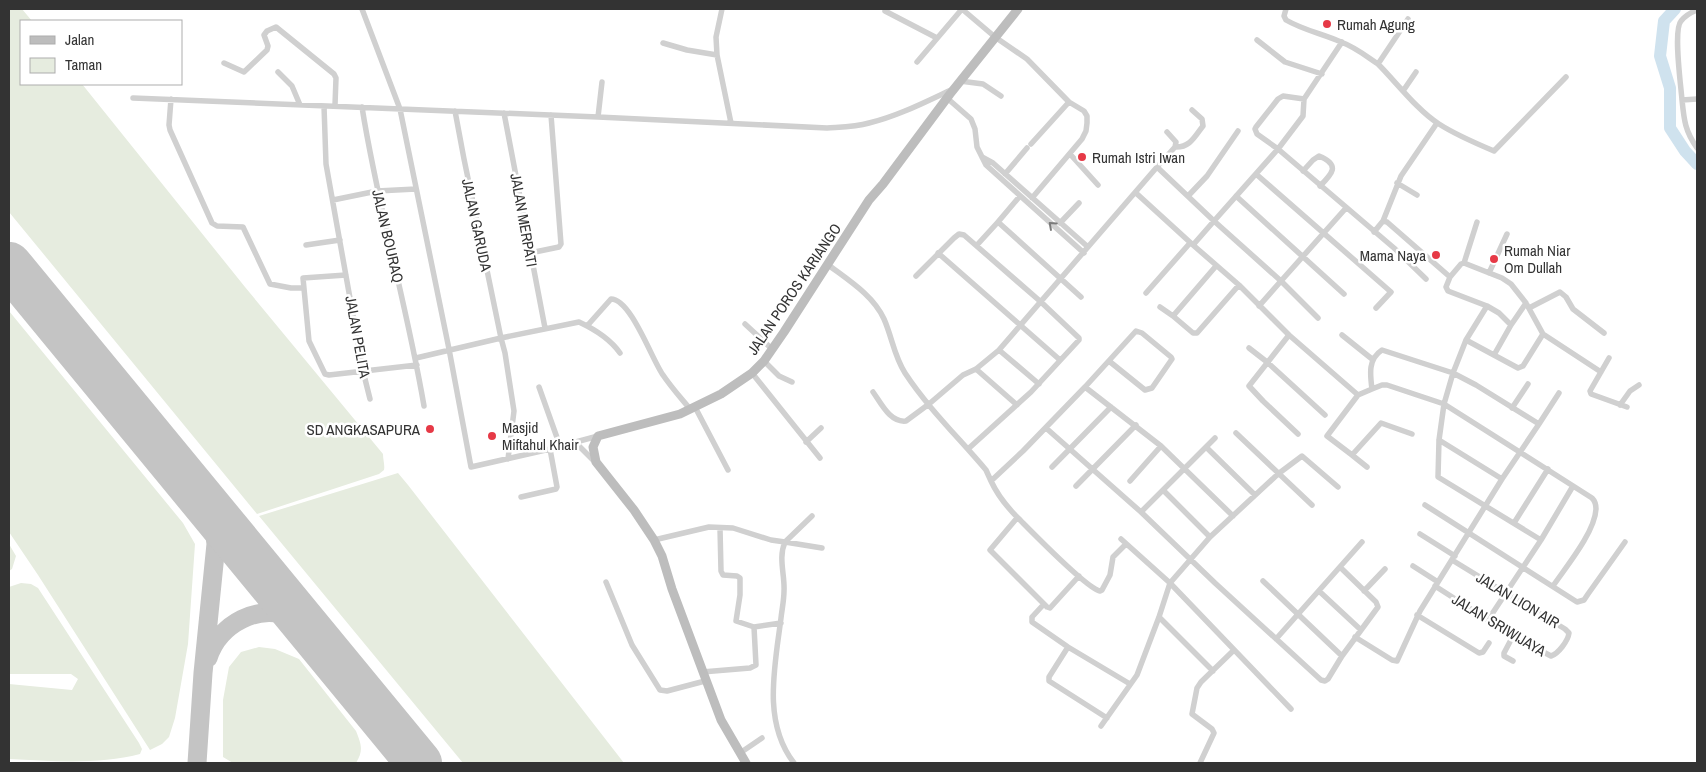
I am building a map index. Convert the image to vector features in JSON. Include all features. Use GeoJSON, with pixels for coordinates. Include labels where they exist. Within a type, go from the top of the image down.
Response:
{"type":"FeatureCollection","features":[{"type":"Feature","properties":{"kind":"main road","name":"JALAN POROS KARIANGO"},"geometry":{"type":"LineString","coordinates":[[598,436],[660,420],[693,408],[721,394],[752,373],[764,361],[869,200],[1018,9]]}},
{"type":"Feature","properties":{"kind":"main road"},"geometry":{"type":"LineString","coordinates":[[598,436],[593,447],[596,462],[634,510],[662,556],[705,681],[721,720],[746,763]]}},
{"type":"Feature","properties":{"kind":"street"},"geometry":{"type":"LineString","coordinates":[[362,9],[400,108],[471,466],[508,459],[598,436]]}},
{"type":"Feature","properties":{"kind":"street"},"geometry":{"type":"LineString","coordinates":[[722,9],[716,37],[717,55],[731,123]]}},
{"type":"Feature","properties":{"kind":"street"},"geometry":{"type":"LineString","coordinates":[[917,62],[962,9],[995,37],[1027,59],[1069,102],[1084,111],[1088,123],[1082,139],[1032,198]]}},
{"type":"Feature","properties":{"kind":"street"},"geometry":{"type":"LineString","coordinates":[[1286,9],[1284,16],[1286,20],[1360,51],[1378,64],[1437,123],[1482,148],[1494,151],[1566,77]]}},
{"type":"Feature","properties":{"kind":"street"},"geometry":{"type":"LineString","coordinates":[[1697,10],[1680,21],[1677,38],[1685,126],[1697,148]]}},
{"type":"Feature","properties":{"kind":"street"},"geometry":{"type":"LineString","coordinates":[[885,11],[938,38]]}},
{"type":"Feature","properties":{"kind":"street"},"geometry":{"type":"LineString","coordinates":[[1378,64],[1408,19]]}},
{"type":"Feature","properties":{"kind":"street"},"geometry":{"type":"LineString","coordinates":[[224,64],[244,72],[267,50],[268,46],[264,35],[267,31],[276,27],[334,74],[336,78],[335,106]]}},
{"type":"Feature","properties":{"kind":"street"},"geometry":{"type":"LineString","coordinates":[[1257,40],[1284,62],[1322,74]]}},
{"type":"Feature","properties":{"kind":"street"},"geometry":{"type":"LineString","coordinates":[[1146,293],[1278,149],[1303,116],[1304,98],[1342,42]]}},
{"type":"Feature","properties":{"kind":"street"},"geometry":{"type":"LineString","coordinates":[[664,43],[687,50],[717,55]]}},
{"type":"Feature","properties":{"kind":"street"},"geometry":{"type":"LineString","coordinates":[[278,72],[292,86],[300,105]]}},
{"type":"Feature","properties":{"kind":"street"},"geometry":{"type":"LineString","coordinates":[[1403,91],[1416,72]]}},
{"type":"Feature","properties":{"kind":"street"},"geometry":{"type":"LineString","coordinates":[[598,116],[602,82]]}},
{"type":"Feature","properties":{"kind":"street"},"geometry":{"type":"LineString","coordinates":[[132,98],[598,116],[827,128],[868,124],[895,115],[957,85],[983,84],[1001,96]]}},
{"type":"Feature","properties":{"kind":"street"},"geometry":{"type":"LineString","coordinates":[[1304,98],[1283,96],[1278,99],[1256,127],[1257,134],[1278,149],[1426,279]]}},
{"type":"Feature","properties":{"kind":"street"},"geometry":{"type":"LineString","coordinates":[[947,98],[971,119],[976,129],[977,147],[986,165],[1084,253]]}},
{"type":"Feature","properties":{"kind":"street"},"geometry":{"type":"LineString","coordinates":[[171,99],[170,130],[212,223],[217,226],[243,226],[270,284],[291,288],[304,288]]}},
{"type":"Feature","properties":{"kind":"street"},"geometry":{"type":"LineString","coordinates":[[1682,100],[1697,99]]}},
{"type":"Feature","properties":{"kind":"street"},"geometry":{"type":"LineString","coordinates":[[1005,174],[1069,102]]}},
{"type":"Feature","properties":{"kind":"street","name":"JALAN PELITA"},"geometry":{"type":"LineString","coordinates":[[324,106],[326,164],[363,371],[370,399]]}},
{"type":"Feature","properties":{"kind":"street","name":"JALAN BOURAQ"},"geometry":{"type":"LineString","coordinates":[[362,107],[378,191],[416,358],[424,406]]}},
{"type":"Feature","properties":{"kind":"street"},"geometry":{"type":"LineString","coordinates":[[1175,147],[1186,146],[1203,126],[1200,117],[1192,110]]}},
{"type":"Feature","properties":{"kind":"street","name":"JALAN GARUDA"},"geometry":{"type":"LineString","coordinates":[[455,111],[505,353],[514,411],[508,459]]}},
{"type":"Feature","properties":{"kind":"street","name":"JALAN MERPATI"},"geometry":{"type":"LineString","coordinates":[[504,112],[545,328]]}},
{"type":"Feature","properties":{"kind":"street"},"geometry":{"type":"LineString","coordinates":[[530,253],[559,247],[561,244],[550,115]]}},
{"type":"Feature","properties":{"kind":"street"},"geometry":{"type":"LineString","coordinates":[[1374,232],[1383,221],[1397,183],[1405,169],[1437,123]]}},
{"type":"Feature","properties":{"kind":"street"},"geometry":{"type":"LineString","coordinates":[[1189,195],[1207,176],[1238,131]]}},
{"type":"Feature","properties":{"kind":"street"},"geometry":{"type":"LineString","coordinates":[[873,392],[893,418],[902,422],[908,420],[963,375],[976,369],[999,350],[1175,147],[1176,142],[1167,132]]}},
{"type":"Feature","properties":{"kind":"street"},"geometry":{"type":"LineString","coordinates":[[1070,154],[1098,185]]}},
{"type":"Feature","properties":{"kind":"street"},"geometry":{"type":"LineString","coordinates":[[1303,171],[1319,156],[1330,163],[1332,174],[1320,186]]}},
{"type":"Feature","properties":{"kind":"street"},"geometry":{"type":"LineString","coordinates":[[982,157],[993,163],[1088,247]]}},
{"type":"Feature","properties":{"kind":"street"},"geometry":{"type":"LineString","coordinates":[[1157,167],[1282,281],[1318,318]]}},
{"type":"Feature","properties":{"kind":"street"},"geometry":{"type":"LineString","coordinates":[[1256,174],[1391,292],[1376,308]]}},
{"type":"Feature","properties":{"kind":"street"},"geometry":{"type":"LineString","coordinates":[[1397,183],[1417,195]]}},
{"type":"Feature","properties":{"kind":"street"},"geometry":{"type":"LineString","coordinates":[[333,200],[378,191],[416,189]]}},
{"type":"Feature","properties":{"kind":"street"},"geometry":{"type":"LineString","coordinates":[[1136,193],[1239,286],[1289,335],[1358,395]]}},
{"type":"Feature","properties":{"kind":"street"},"geometry":{"type":"LineString","coordinates":[[977,245],[1020,196]]}},
{"type":"Feature","properties":{"kind":"street"},"geometry":{"type":"LineString","coordinates":[[1236,196],[1344,294]]}},
{"type":"Feature","properties":{"kind":"street"},"geometry":{"type":"LineString","coordinates":[[1060,222],[1079,203]]}},
{"type":"Feature","properties":{"kind":"street"},"geometry":{"type":"LineString","coordinates":[[1260,306],[1346,208]]}},
{"type":"Feature","properties":{"kind":"street"},"geometry":{"type":"LineString","coordinates":[[1383,221],[1391,225],[1450,277]]}},
{"type":"Feature","properties":{"kind":"street"},"geometry":{"type":"LineString","coordinates":[[998,222],[1081,297]]}},
{"type":"Feature","properties":{"kind":"street"},"geometry":{"type":"LineString","coordinates":[[1477,222],[1464,263],[1450,277],[1446,287],[1448,291],[1487,306],[1499,313],[1511,325]]}},
{"type":"Feature","properties":{"kind":"street"},"geometry":{"type":"LineString","coordinates":[[916,276],[958,234],[964,234],[1079,338],[1038,384],[968,449]]}},
{"type":"Feature","properties":{"kind":"street"},"geometry":{"type":"LineString","coordinates":[[1488,273],[1507,234]]}},
{"type":"Feature","properties":{"kind":"street"},"geometry":{"type":"LineString","coordinates":[[306,245],[340,240]]}},
{"type":"Feature","properties":{"kind":"street"},"geometry":{"type":"LineString","coordinates":[[938,253],[1060,360]]}},
{"type":"Feature","properties":{"kind":"street"},"geometry":{"type":"LineString","coordinates":[[1464,263],[1511,284],[1528,305],[1543,334],[1601,372]]}},
{"type":"Feature","properties":{"kind":"street"},"geometry":{"type":"LineString","coordinates":[[827,264],[873,301],[884,320],[896,357],[929,404],[986,470],[994,488],[1018,518],[1079,576],[1096,590],[1102,590],[1110,575],[1113,557],[1126,544]]}},
{"type":"Feature","properties":{"kind":"street"},"geometry":{"type":"LineString","coordinates":[[1173,316],[1216,266]]}},
{"type":"Feature","properties":{"kind":"street"},"geometry":{"type":"LineString","coordinates":[[346,275],[303,278],[309,341],[325,374],[417,365]]}},
{"type":"Feature","properties":{"kind":"street"},"geometry":{"type":"LineString","coordinates":[[1160,306],[1193,334],[1197,333],[1239,286]]}},
{"type":"Feature","properties":{"kind":"street"},"geometry":{"type":"LineString","coordinates":[[1494,355],[1511,325],[1528,305],[1560,292],[1564,294],[1574,309],[1604,333]]}},
{"type":"Feature","properties":{"kind":"street"},"geometry":{"type":"LineString","coordinates":[[587,326],[611,299],[616,300],[634,319],[662,375],[693,408],[728,470]]}},
{"type":"Feature","properties":{"kind":"street"},"geometry":{"type":"LineString","coordinates":[[1487,306],[1466,340],[1453,373],[1444,404],[1439,440],[1438,477],[1541,540]]}},
{"type":"Feature","properties":{"kind":"street"},"geometry":{"type":"LineString","coordinates":[[416,358],[449,349],[577,322],[587,326],[614,345],[620,353]]}},
{"type":"Feature","properties":{"kind":"street"},"geometry":{"type":"LineString","coordinates":[[746,324],[772,349]]}},
{"type":"Feature","properties":{"kind":"street"},"geometry":{"type":"LineString","coordinates":[[990,481],[1046,428],[1137,331],[1171,356],[1172,360],[1152,388],[1145,390],[1110,360]]}},
{"type":"Feature","properties":{"kind":"street"},"geometry":{"type":"LineString","coordinates":[[1466,340],[1521,368],[1543,334]]}},
{"type":"Feature","properties":{"kind":"street"},"geometry":{"type":"LineString","coordinates":[[1289,335],[1250,384],[1250,387],[1298,434]]}},
{"type":"Feature","properties":{"kind":"street"},"geometry":{"type":"LineString","coordinates":[[1342,335],[1372,359]]}},
{"type":"Feature","properties":{"kind":"street"},"geometry":{"type":"LineString","coordinates":[[1249,348],[1325,415]]}},
{"type":"Feature","properties":{"kind":"street"},"geometry":{"type":"LineString","coordinates":[[999,350],[1038,384]]}},
{"type":"Feature","properties":{"kind":"street"},"geometry":{"type":"LineString","coordinates":[[1372,389],[1370,374],[1372,359],[1379,352],[1386,350],[1453,373],[1539,424]]}},
{"type":"Feature","properties":{"kind":"street"},"geometry":{"type":"LineString","coordinates":[[1609,358],[1590,391],[1591,394],[1627,408]]}},
{"type":"Feature","properties":{"kind":"street"},"geometry":{"type":"LineString","coordinates":[[764,361],[779,376],[792,382]]}},
{"type":"Feature","properties":{"kind":"street"},"geometry":{"type":"LineString","coordinates":[[976,369],[1017,405]]}},
{"type":"Feature","properties":{"kind":"street"},"geometry":{"type":"LineString","coordinates":[[752,373],[820,458]]}},
{"type":"Feature","properties":{"kind":"street"},"geometry":{"type":"LineString","coordinates":[[1512,408],[1528,384]]}},
{"type":"Feature","properties":{"kind":"street"},"geometry":{"type":"LineString","coordinates":[[1367,467],[1327,436],[1358,395],[1382,385],[1444,404],[1521,451],[1592,498],[1596,503],[1596,510],[1590,528],[1553,586]]}},
{"type":"Feature","properties":{"kind":"street"},"geometry":{"type":"LineString","coordinates":[[1620,405],[1630,391],[1640,385]]}},
{"type":"Feature","properties":{"kind":"street"},"geometry":{"type":"LineString","coordinates":[[539,387],[560,446]]}},
{"type":"Feature","properties":{"kind":"street"},"geometry":{"type":"LineString","coordinates":[[1086,387],[1161,446],[1233,516]]}},
{"type":"Feature","properties":{"kind":"street"},"geometry":{"type":"LineString","coordinates":[[1355,638],[1396,661],[1417,615],[1502,479],[1559,393]]}},
{"type":"Feature","properties":{"kind":"street"},"geometry":{"type":"LineString","coordinates":[[1052,467],[1111,406]]}},
{"type":"Feature","properties":{"kind":"street"},"geometry":{"type":"LineString","coordinates":[[1352,455],[1381,423],[1412,434]]}},
{"type":"Feature","properties":{"kind":"street"},"geometry":{"type":"LineString","coordinates":[[1076,486],[1136,425]]}},
{"type":"Feature","properties":{"kind":"street"},"geometry":{"type":"LineString","coordinates":[[806,442],[821,428]]}},
{"type":"Feature","properties":{"kind":"street"},"geometry":{"type":"LineString","coordinates":[[1046,428],[1091,470],[1141,512],[1190,560],[1324,681],[1328,679],[1342,656],[1378,607],[1376,602],[1341,568]]}},
{"type":"Feature","properties":{"kind":"street"},"geometry":{"type":"LineString","coordinates":[[1236,433],[1312,505]]}},
{"type":"Feature","properties":{"kind":"street"},"geometry":{"type":"LineString","coordinates":[[1141,512],[1215,438]]}},
{"type":"Feature","properties":{"kind":"street"},"geometry":{"type":"LineString","coordinates":[[1439,440],[1502,479]]}},
{"type":"Feature","properties":{"kind":"street"},"geometry":{"type":"LineString","coordinates":[[575,442],[596,462]]}},
{"type":"Feature","properties":{"kind":"street"},"geometry":{"type":"LineString","coordinates":[[1130,480],[1161,446]]}},
{"type":"Feature","properties":{"kind":"street"},"geometry":{"type":"LineString","coordinates":[[1206,447],[1255,495]]}},
{"type":"Feature","properties":{"kind":"street"},"geometry":{"type":"LineString","coordinates":[[522,497],[556,489],[550,449]]}},
{"type":"Feature","properties":{"kind":"street"},"geometry":{"type":"LineString","coordinates":[[1102,726],[1137,675],[1170,583],[1210,537],[1278,474],[1302,456],[1338,487]]}},
{"type":"Feature","properties":{"kind":"street"},"geometry":{"type":"LineString","coordinates":[[1514,524],[1548,469]]}},
{"type":"Feature","properties":{"kind":"street"},"geometry":{"type":"LineString","coordinates":[[1488,620],[1541,540],[1573,486]]}},
{"type":"Feature","properties":{"kind":"street"},"geometry":{"type":"LineString","coordinates":[[1164,490],[1210,537]]}},
{"type":"Feature","properties":{"kind":"street"},"geometry":{"type":"LineString","coordinates":[[1425,505],[1577,602],[1584,600],[1625,542]]}},
{"type":"Feature","properties":{"kind":"street"},"geometry":{"type":"LineString","coordinates":[[794,763],[782,743],[776,726],[773,702],[774,673],[784,592],[782,549],[785,542],[812,516]]}},
{"type":"Feature","properties":{"kind":"street"},"geometry":{"type":"LineString","coordinates":[[1018,518],[990,550],[1048,608],[1052,607],[1079,576]]}},
{"type":"Feature","properties":{"kind":"street"},"geometry":{"type":"LineString","coordinates":[[654,540],[702,528],[733,528],[771,540],[822,548]]}},
{"type":"Feature","properties":{"kind":"street"},"geometry":{"type":"LineString","coordinates":[[720,528],[721,571],[723,575],[740,578],[740,595],[736,622],[754,627],[781,623]]}},
{"type":"Feature","properties":{"kind":"street","name":"JALAN LION AIR"},"geometry":{"type":"LineString","coordinates":[[1420,534],[1506,593],[1567,631],[1569,636],[1561,646]]}},
{"type":"Feature","properties":{"kind":"street"},"geometry":{"type":"LineString","coordinates":[[1121,539],[1170,583],[1291,709]]}},
{"type":"Feature","properties":{"kind":"street"},"geometry":{"type":"LineString","coordinates":[[1276,639],[1341,568],[1362,542]]}},
{"type":"Feature","properties":{"kind":"street","name":"JALAN SRIWIJAYA"},"geometry":{"type":"LineString","coordinates":[[1412,566],[1488,620],[1550,656],[1554,655],[1561,646]]}},
{"type":"Feature","properties":{"kind":"street"},"geometry":{"type":"LineString","coordinates":[[1364,591],[1385,569]]}},
{"type":"Feature","properties":{"kind":"street"},"geometry":{"type":"LineString","coordinates":[[606,582],[632,645],[660,690],[667,691],[705,681]]}},
{"type":"Feature","properties":{"kind":"street"},"geometry":{"type":"LineString","coordinates":[[1263,582],[1342,656]]}},
{"type":"Feature","properties":{"kind":"street"},"geometry":{"type":"LineString","coordinates":[[1319,591],[1361,630]]}},
{"type":"Feature","properties":{"kind":"street"},"geometry":{"type":"LineString","coordinates":[[1044,604],[1031,620],[1068,647],[1130,684]]}},
{"type":"Feature","properties":{"kind":"street"},"geometry":{"type":"LineString","coordinates":[[1417,615],[1479,652],[1483,652],[1489,643]]}},
{"type":"Feature","properties":{"kind":"street"},"geometry":{"type":"LineString","coordinates":[[1159,616],[1213,671]]}},
{"type":"Feature","properties":{"kind":"street"},"geometry":{"type":"LineString","coordinates":[[702,672],[750,668],[756,665],[754,627]]}},
{"type":"Feature","properties":{"kind":"street"},"geometry":{"type":"LineString","coordinates":[[1513,636],[1504,653],[1504,656],[1513,661]]}},
{"type":"Feature","properties":{"kind":"street"},"geometry":{"type":"LineString","coordinates":[[1068,647],[1049,676],[1049,681],[1108,718]]}},
{"type":"Feature","properties":{"kind":"street"},"geometry":{"type":"LineString","coordinates":[[1200,763],[1214,732],[1193,715],[1191,710],[1198,686],[1234,650]]}},
{"type":"Feature","properties":{"kind":"street"},"geometry":{"type":"LineString","coordinates":[[740,753],[762,738]]}},
{"type":"Feature","properties":{"kind":"green space"},"geometry":{"type":"Polygon","coordinates":[[[9,9],[22,9],[31,20],[20,20],[20,85],[83,85],[245,287],[383,454],[384,470],[379,474],[257,514],[9,212],[9,9]]]}},
{"type":"Feature","properties":{"kind":"green space"},"geometry":{"type":"Polygon","coordinates":[[[9,311],[183,523],[195,544],[188,644],[175,718],[169,737],[162,744],[150,750],[9,532],[9,311]]]}},
{"type":"Feature","properties":{"kind":"green space"},"geometry":{"type":"Polygon","coordinates":[[[398,473],[624,763],[463,763],[259,516],[398,473]]]}},
{"type":"Feature","properties":{"kind":"green space"},"geometry":{"type":"Polygon","coordinates":[[[9,544],[16,556],[12,569],[9,571],[9,544]]]}},
{"type":"Feature","properties":{"kind":"green space"},"geometry":{"type":"Polygon","coordinates":[[[21,583],[31,584],[38,588],[139,743],[142,749],[140,754],[92,761],[9,759],[9,684],[72,690],[78,679],[71,674],[9,674],[9,587],[21,583]]]}},
{"type":"Feature","properties":{"kind":"green space"},"geometry":{"type":"Polygon","coordinates":[[[259,647],[275,649],[299,659],[356,731],[361,747],[356,763],[233,763],[223,757],[223,700],[229,667],[241,652],[259,647]]]}},
{"type":"Feature","properties":{"kind":"waterway"},"geometry":{"type":"LineString","coordinates":[[1675,9],[1664,21],[1660,56],[1670,88],[1670,128],[1685,151],[1697,164]]}},
{"type":"Feature","properties":{"kind":"taxiway"},"geometry":{"type":"LineString","coordinates":[[9,273],[19,277]]}},
{"type":"Feature","properties":{"kind":"taxiway"},"geometry":{"type":"LineString","coordinates":[[197,763],[203,673],[216,544],[212,512]]}},
{"type":"Feature","properties":{"kind":"taxiway"},"geometry":{"type":"LineString","coordinates":[[208,658],[213,646],[221,635],[242,619],[254,615],[280,614],[293,618],[309,629]]}},
{"type":"Feature","properties":{"kind":"taxiway"},"geometry":{"type":"LineString","coordinates":[[399,763],[402,743]]}},
{"type":"Feature","properties":{"kind":"runway"},"geometry":{"type":"LineString","coordinates":[[9,265],[419,763]]}},
{"type":"Feature","properties":{"kind":"place","name":"Rumah Agung"},"geometry":{"type":"Point","coordinates":[1327,24]}},
{"type":"Feature","properties":{"kind":"place","name":"Rumah Istri Iwan"},"geometry":{"type":"Point","coordinates":[1082,157]}},
{"type":"Feature","properties":{"kind":"place","name":"Mama Naya"},"geometry":{"type":"Point","coordinates":[1436,255]}},
{"type":"Feature","properties":{"kind":"place","name":"Rumah Niar Om Dullah"},"geometry":{"type":"Point","coordinates":[1494,259]}},
{"type":"Feature","properties":{"kind":"place","name":"SD ANGKASAPURA"},"geometry":{"type":"Point","coordinates":[430,429]}},
{"type":"Feature","properties":{"kind":"place","name":"Masjid Miftahul Khair"},"geometry":{"type":"Point","coordinates":[492,436]}}]}
